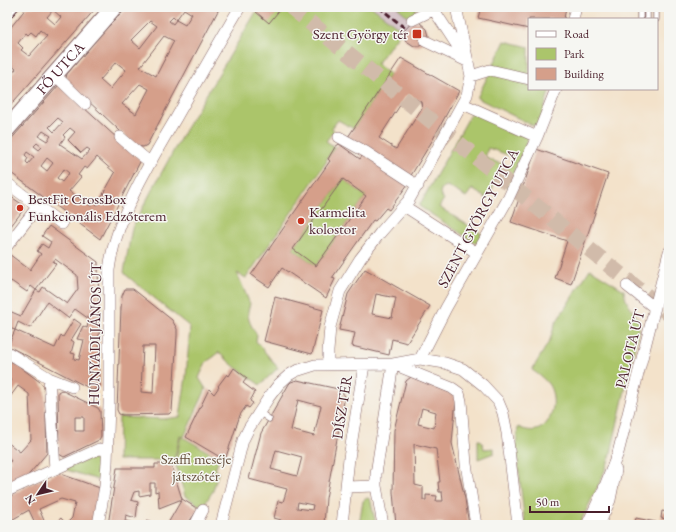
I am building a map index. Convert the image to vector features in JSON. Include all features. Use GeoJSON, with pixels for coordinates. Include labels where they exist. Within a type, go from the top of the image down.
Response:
{"type":"FeatureCollection","features":[{"type":"Feature","properties":{"kind":"street","name":"FŐ UTCA"},"geometry":{"type":"LineString","coordinates":[[8,128],[114,7]]}},
{"type":"Feature","properties":{"kind":"street","name":"HUNYADI JÁNOS ÚT"},"geometry":{"type":"LineString","coordinates":[[98,525],[104,486],[107,450],[109,404],[109,270],[111,255],[122,220],[150,162],[240,7]]}},
{"type":"Feature","properties":{"kind":"street"},"geometry":{"type":"LineString","coordinates":[[328,365],[330,327],[340,291],[360,259],[380,233],[404,206],[418,186],[467,95],[471,76],[456,7]]}},
{"type":"Feature","properties":{"kind":"street"},"geometry":{"type":"LineString","coordinates":[[573,18],[576,7]]}},
{"type":"Feature","properties":{"kind":"street"},"geometry":{"type":"LineString","coordinates":[[412,20],[435,8],[468,61]]}},
{"type":"Feature","properties":{"kind":"street"},"geometry":{"type":"LineString","coordinates":[[424,41],[468,61]]}},
{"type":"Feature","properties":{"kind":"street"},"geometry":{"type":"LineString","coordinates":[[471,76],[490,70],[528,79]]}},
{"type":"Feature","properties":{"kind":"street"},"geometry":{"type":"LineString","coordinates":[[55,75],[85,104]]}},
{"type":"Feature","properties":{"kind":"street","name":"SZENT GYÖRGY UTCA"},"geometry":{"type":"LineString","coordinates":[[420,359],[508,199],[537,138],[556,90]]}},
{"type":"Feature","properties":{"kind":"street"},"geometry":{"type":"LineString","coordinates":[[463,104],[537,138]]}},
{"type":"Feature","properties":{"kind":"street"},"geometry":{"type":"LineString","coordinates":[[120,137],[150,162]]}},
{"type":"Feature","properties":{"kind":"street"},"geometry":{"type":"LineString","coordinates":[[339,137],[366,152],[418,186]]}},
{"type":"Feature","properties":{"kind":"street"},"geometry":{"type":"LineString","coordinates":[[7,183],[62,224]]}},
{"type":"Feature","properties":{"kind":"street"},"geometry":{"type":"LineString","coordinates":[[7,246],[38,206]]}},
{"type":"Feature","properties":{"kind":"street"},"geometry":{"type":"LineString","coordinates":[[404,206],[477,253]]}},
{"type":"Feature","properties":{"kind":"street","name":"PALOTA ÚT"},"geometry":{"type":"LineString","coordinates":[[587,525],[603,491],[618,453],[669,252]]}},
{"type":"Feature","properties":{"kind":"street"},"geometry":{"type":"LineString","coordinates":[[627,286],[655,308]]}},
{"type":"Feature","properties":{"kind":"street"},"geometry":{"type":"LineString","coordinates":[[7,352],[49,378],[72,387]]}},
{"type":"Feature","properties":{"kind":"street"},"geometry":{"type":"LineString","coordinates":[[393,364],[420,359],[445,363],[463,369],[483,384],[498,401],[503,414],[508,439],[518,525]]}},
{"type":"Feature","properties":{"kind":"street"},"geometry":{"type":"LineString","coordinates":[[383,525],[376,486],[376,474],[393,364]]}},
{"type":"Feature","properties":{"kind":"street"},"geometry":{"type":"LineString","coordinates":[[393,364],[452,388],[459,393],[466,464],[476,525]]}},
{"type":"Feature","properties":{"kind":"street","name":"DÍSZ TÉR"},"geometry":{"type":"LineString","coordinates":[[342,525],[346,487],[364,365],[393,364]]}},
{"type":"Feature","properties":{"kind":"street"},"geometry":{"type":"LineString","coordinates":[[221,525],[243,440],[259,412],[279,384],[289,374],[305,367],[328,365],[364,365]]}},
{"type":"Feature","properties":{"kind":"street"},"geometry":{"type":"LineString","coordinates":[[49,378],[55,468]]}},
{"type":"Feature","properties":{"kind":"street"},"geometry":{"type":"LineString","coordinates":[[7,491],[99,449],[107,450]]}},
{"type":"Feature","properties":{"kind":"street","name":"PALOTA ÚT"},"geometry":{"type":"LineString","coordinates":[[599,525],[610,500],[615,480],[618,453]]}},
{"type":"Feature","properties":{"kind":"street"},"geometry":{"type":"LineString","coordinates":[[346,487],[376,486]]}},
{"type":"Feature","properties":{"kind":"street"},"geometry":{"type":"LineString","coordinates":[[195,525],[203,510]]}},
{"type":"Feature","properties":{"kind":"lane"},"geometry":{"type":"LineString","coordinates":[[7,17],[16,7]]}},
{"type":"Feature","properties":{"kind":"lane"},"geometry":{"type":"LineString","coordinates":[[640,7],[640,18]]}},
{"type":"Feature","properties":{"kind":"lane"},"geometry":{"type":"LineString","coordinates":[[647,18],[648,7]]}},
{"type":"Feature","properties":{"kind":"lane"},"geometry":{"type":"LineString","coordinates":[[656,7],[656,18]]}},
{"type":"Feature","properties":{"kind":"lane"},"geometry":{"type":"LineString","coordinates":[[259,412],[269,419]]}},
{"type":"Feature","properties":{"kind":"shaded area"},"geometry":{"type":"Polygon","coordinates":[[[372,7],[397,7],[411,19],[419,22],[427,29],[429,36],[420,46],[414,46],[405,40],[404,31],[372,7]]]}},
{"type":"Feature","properties":{"kind":"green space"},"geometry":{"type":"Polygon","coordinates":[[[282,7],[372,7],[402,30],[377,64],[390,74],[354,129],[338,120],[332,128],[334,131],[326,141],[335,147],[326,160],[327,161],[246,278],[237,273],[250,304],[248,316],[250,324],[257,335],[256,341],[278,368],[260,385],[235,367],[218,352],[206,362],[199,378],[206,389],[184,437],[180,436],[174,460],[118,460],[119,417],[163,419],[180,417],[186,377],[190,327],[124,272],[132,228],[185,130],[256,12],[282,7]]]}},
{"type":"Feature","properties":{"kind":"green space"},"geometry":{"type":"Polygon","coordinates":[[[397,7],[417,7],[411,19],[397,7]]]}},
{"type":"Feature","properties":{"kind":"green space"},"geometry":{"type":"Polygon","coordinates":[[[505,41],[528,47],[528,90],[550,90],[540,123],[534,126],[477,98],[505,41]]]}},
{"type":"Feature","properties":{"kind":"green space"},"geometry":{"type":"Polygon","coordinates":[[[473,110],[529,136],[508,187],[495,181],[490,195],[486,196],[486,198],[472,189],[466,197],[447,186],[442,188],[440,192],[444,199],[439,207],[482,234],[477,244],[419,206],[473,110]],[[488,148],[485,158],[510,167],[514,157],[488,148]]]}},
{"type":"Feature","properties":{"kind":"green space"},"geometry":{"type":"Polygon","coordinates":[[[343,179],[366,196],[316,266],[293,249],[343,179]]]}},
{"type":"Feature","properties":{"kind":"green space"},"geometry":{"type":"Polygon","coordinates":[[[590,269],[624,290],[627,302],[638,319],[638,332],[610,457],[601,480],[579,525],[525,525],[516,446],[518,427],[526,430],[539,429],[548,421],[553,409],[553,396],[549,385],[532,370],[550,340],[555,324],[590,269]]]}},
{"type":"Feature","properties":{"kind":"green space","name":"Szaffi meséje játszótér"},"geometry":{"type":"Polygon","coordinates":[[[181,436],[219,459],[215,469],[218,473],[213,491],[203,506],[185,496],[175,462],[181,436]]]}},
{"type":"Feature","properties":{"kind":"green space"},"geometry":{"type":"Polygon","coordinates":[[[478,440],[480,440],[483,444],[484,449],[494,448],[494,453],[478,459],[478,440]]]}},
{"type":"Feature","properties":{"kind":"green space"},"geometry":{"type":"Polygon","coordinates":[[[91,458],[101,461],[103,464],[101,481],[64,469],[91,458]]]}},
{"type":"Feature","properties":{"kind":"green space"},"geometry":{"type":"Polygon","coordinates":[[[367,498],[370,499],[371,502],[376,525],[359,525],[363,501],[367,498]]]}},
{"type":"Feature","properties":{"kind":"building"},"geometry":{"type":"Polygon","coordinates":[[[27,7],[97,7],[7,109],[7,80],[16,69],[10,64],[7,68],[7,32],[27,7]],[[53,10],[47,17],[55,24],[61,17],[53,10]],[[40,30],[36,36],[31,32],[28,35],[26,33],[18,43],[23,48],[21,50],[29,56],[47,36],[40,30]]]}},
{"type":"Feature","properties":{"kind":"building"},"geometry":{"type":"Polygon","coordinates":[[[128,7],[220,7],[147,145],[143,147],[136,146],[68,82],[66,78],[67,74],[101,34],[128,7]],[[184,9],[176,20],[185,25],[192,14],[184,9]],[[173,17],[169,21],[173,24],[176,20],[173,17]],[[150,21],[131,40],[140,48],[157,26],[150,21]],[[164,36],[140,67],[156,76],[174,41],[164,36]],[[116,62],[100,80],[110,89],[126,70],[116,62]],[[140,84],[122,104],[136,114],[149,89],[140,84]]]}},
{"type":"Feature","properties":{"kind":"building"},"geometry":{"type":"Polygon","coordinates":[[[261,7],[282,7],[269,23],[256,12],[261,7]]]}},
{"type":"Feature","properties":{"kind":"building"},"geometry":{"type":"Polygon","coordinates":[[[481,7],[566,7],[564,18],[528,18],[528,29],[478,18],[481,7]]]}},
{"type":"Feature","properties":{"kind":"building"},"geometry":{"type":"Polygon","coordinates":[[[413,21],[419,22],[427,29],[429,36],[420,46],[414,46],[405,40],[404,31],[413,21]]]}},
{"type":"Feature","properties":{"kind":"building"},"geometry":{"type":"Polygon","coordinates":[[[401,58],[459,91],[432,141],[410,177],[348,137],[401,58]],[[410,95],[406,96],[379,138],[396,149],[422,108],[421,102],[410,95]]]}},
{"type":"Feature","properties":{"kind":"building"},"geometry":{"type":"Polygon","coordinates":[[[59,85],[141,160],[100,239],[7,170],[7,144],[59,85]],[[58,118],[49,127],[54,132],[63,122],[58,118]],[[70,128],[63,135],[65,137],[60,144],[82,159],[90,150],[87,148],[81,153],[68,140],[75,132],[70,128]],[[43,131],[39,136],[47,141],[51,136],[43,131]],[[37,143],[34,146],[39,150],[42,147],[37,143]],[[27,152],[25,155],[28,158],[26,162],[28,164],[34,157],[27,152]],[[97,157],[87,169],[84,167],[78,175],[81,177],[69,191],[91,206],[93,201],[97,205],[115,173],[97,157]],[[47,158],[41,166],[47,171],[53,163],[47,158]],[[64,169],[57,178],[62,182],[69,173],[64,169]]]}},
{"type":"Feature","properties":{"kind":"building","name":"Karmelita kolostor"},"geometry":{"type":"Polygon","coordinates":[[[339,144],[360,159],[364,153],[408,184],[389,210],[386,208],[375,221],[373,220],[332,278],[335,279],[326,298],[282,268],[269,287],[251,275],[330,161],[328,159],[335,147],[339,144]],[[343,179],[293,249],[316,266],[366,196],[343,179]]]}},
{"type":"Feature","properties":{"kind":"building"},"geometry":{"type":"Polygon","coordinates":[[[536,149],[608,174],[571,284],[555,278],[567,241],[511,222],[536,149]]]}},
{"type":"Feature","properties":{"kind":"building"},"geometry":{"type":"Polygon","coordinates":[[[7,194],[23,205],[24,209],[7,231],[7,194]]]}},
{"type":"Feature","properties":{"kind":"building"},"geometry":{"type":"Polygon","coordinates":[[[49,226],[98,262],[100,387],[93,390],[8,346],[15,330],[7,327],[7,310],[21,316],[36,290],[31,286],[27,292],[11,281],[7,288],[7,256],[9,254],[30,270],[41,254],[37,251],[42,244],[48,248],[51,242],[42,236],[49,226]],[[55,259],[53,262],[56,264],[36,290],[40,292],[43,287],[67,304],[78,289],[77,275],[55,259]],[[47,302],[30,328],[18,322],[15,330],[55,348],[61,335],[63,337],[74,319],[81,324],[71,340],[74,342],[71,353],[75,354],[74,359],[79,360],[84,340],[77,339],[83,326],[87,328],[89,319],[75,309],[68,318],[47,302]]]}},
{"type":"Feature","properties":{"kind":"building"},"geometry":{"type":"Polygon","coordinates":[[[365,269],[430,306],[407,343],[392,339],[389,355],[352,346],[355,333],[339,330],[348,294],[365,269]],[[376,294],[372,314],[392,318],[396,298],[376,294]]]}},
{"type":"Feature","properties":{"kind":"building"},"geometry":{"type":"Polygon","coordinates":[[[125,289],[133,289],[172,320],[177,329],[172,411],[169,414],[122,415],[119,414],[117,410],[122,296],[125,289]],[[143,346],[141,392],[153,393],[155,346],[143,346]]]}},
{"type":"Feature","properties":{"kind":"building"},"geometry":{"type":"Polygon","coordinates":[[[275,297],[323,310],[312,354],[264,341],[275,297]]]}},
{"type":"Feature","properties":{"kind":"building"},"geometry":{"type":"Polygon","coordinates":[[[7,360],[16,364],[40,382],[44,387],[47,453],[25,479],[7,486],[7,463],[11,461],[7,456],[7,442],[20,452],[31,440],[29,394],[18,386],[7,401],[7,385],[11,380],[7,377],[7,360]]]}},
{"type":"Feature","properties":{"kind":"building"},"geometry":{"type":"Polygon","coordinates":[[[234,368],[247,378],[243,383],[255,392],[250,401],[253,403],[249,408],[246,406],[240,415],[225,460],[186,437],[209,389],[214,394],[227,374],[229,376],[234,368]]]}},
{"type":"Feature","properties":{"kind":"building"},"geometry":{"type":"Polygon","coordinates":[[[411,377],[453,394],[456,399],[452,443],[465,499],[469,525],[443,525],[443,523],[428,523],[428,525],[396,525],[393,492],[394,430],[406,381],[411,377]],[[422,408],[418,424],[434,428],[436,412],[422,408]],[[414,444],[415,485],[423,487],[423,500],[426,500],[426,495],[437,496],[436,501],[443,501],[442,492],[439,492],[438,482],[440,482],[436,449],[414,444]]]}},
{"type":"Feature","properties":{"kind":"building"},"geometry":{"type":"Polygon","coordinates":[[[297,380],[338,389],[345,396],[326,498],[324,525],[279,525],[281,520],[274,518],[278,501],[283,502],[287,489],[249,479],[261,433],[291,382],[297,380]],[[298,400],[291,430],[314,436],[321,406],[298,400]],[[276,450],[271,469],[297,476],[302,457],[276,450]],[[298,502],[297,508],[312,510],[313,505],[298,502]]]}},
{"type":"Feature","properties":{"kind":"building"},"geometry":{"type":"Polygon","coordinates":[[[61,390],[98,408],[100,411],[101,436],[99,440],[64,457],[59,454],[58,392],[61,390]],[[75,417],[75,431],[84,431],[84,417],[75,417]]]}},
{"type":"Feature","properties":{"kind":"building"},"geometry":{"type":"Polygon","coordinates":[[[155,464],[171,464],[182,499],[159,508],[158,491],[155,492],[155,483],[150,483],[150,494],[139,496],[139,491],[134,492],[131,500],[138,502],[136,518],[126,515],[125,521],[144,525],[108,525],[117,468],[155,468],[155,464]]]}},
{"type":"Feature","properties":{"kind":"building"},"geometry":{"type":"Polygon","coordinates":[[[58,473],[100,488],[93,525],[55,525],[54,524],[61,518],[66,524],[72,518],[75,503],[61,499],[39,509],[46,525],[36,525],[29,510],[8,522],[10,525],[7,525],[7,498],[33,483],[58,473]]]}},
{"type":"Feature","properties":{"kind":"building"},"geometry":{"type":"Polygon","coordinates":[[[182,499],[198,509],[187,525],[167,525],[182,499]]]}},
{"type":"Feature","properties":{"kind":"building"},"geometry":{"type":"Polygon","coordinates":[[[668,505],[669,525],[665,525],[666,519],[661,518],[662,511],[667,512],[668,505]]]}},
{"type":"Feature","properties":{"kind":"building"},"geometry":{"type":"Polygon","coordinates":[[[636,518],[656,522],[655,525],[634,525],[636,518]]]}},
{"type":"Feature","properties":{"kind":"building"},"geometry":{"type":"Polygon","coordinates":[[[147,520],[157,523],[156,525],[146,525],[147,520]]]}},
{"type":"Feature","properties":{"kind":"tunnel"},"geometry":{"type":"LineString","coordinates":[[291,7],[669,314]]}},
{"type":"Feature","properties":{"kind":"tram line"},"geometry":{"type":"LineString","coordinates":[[7,22],[20,7]]}},
{"type":"Feature","properties":{"kind":"railway"},"geometry":{"type":"LineString","coordinates":[[379,7],[406,29]]}},
{"type":"Feature","properties":{"kind":"place","name":"Szent György tér"},"geometry":{"type":"Point","coordinates":[417,34]}},
{"type":"Feature","properties":{"kind":"place","name":"BestFit CrossBox Funkcionális Edzőterem"},"geometry":{"type":"Point","coordinates":[20,208]}},
{"type":"Feature","properties":{"kind":"place","name":"Karmelita kolostor"},"geometry":{"type":"Point","coordinates":[301,221]}}]}
